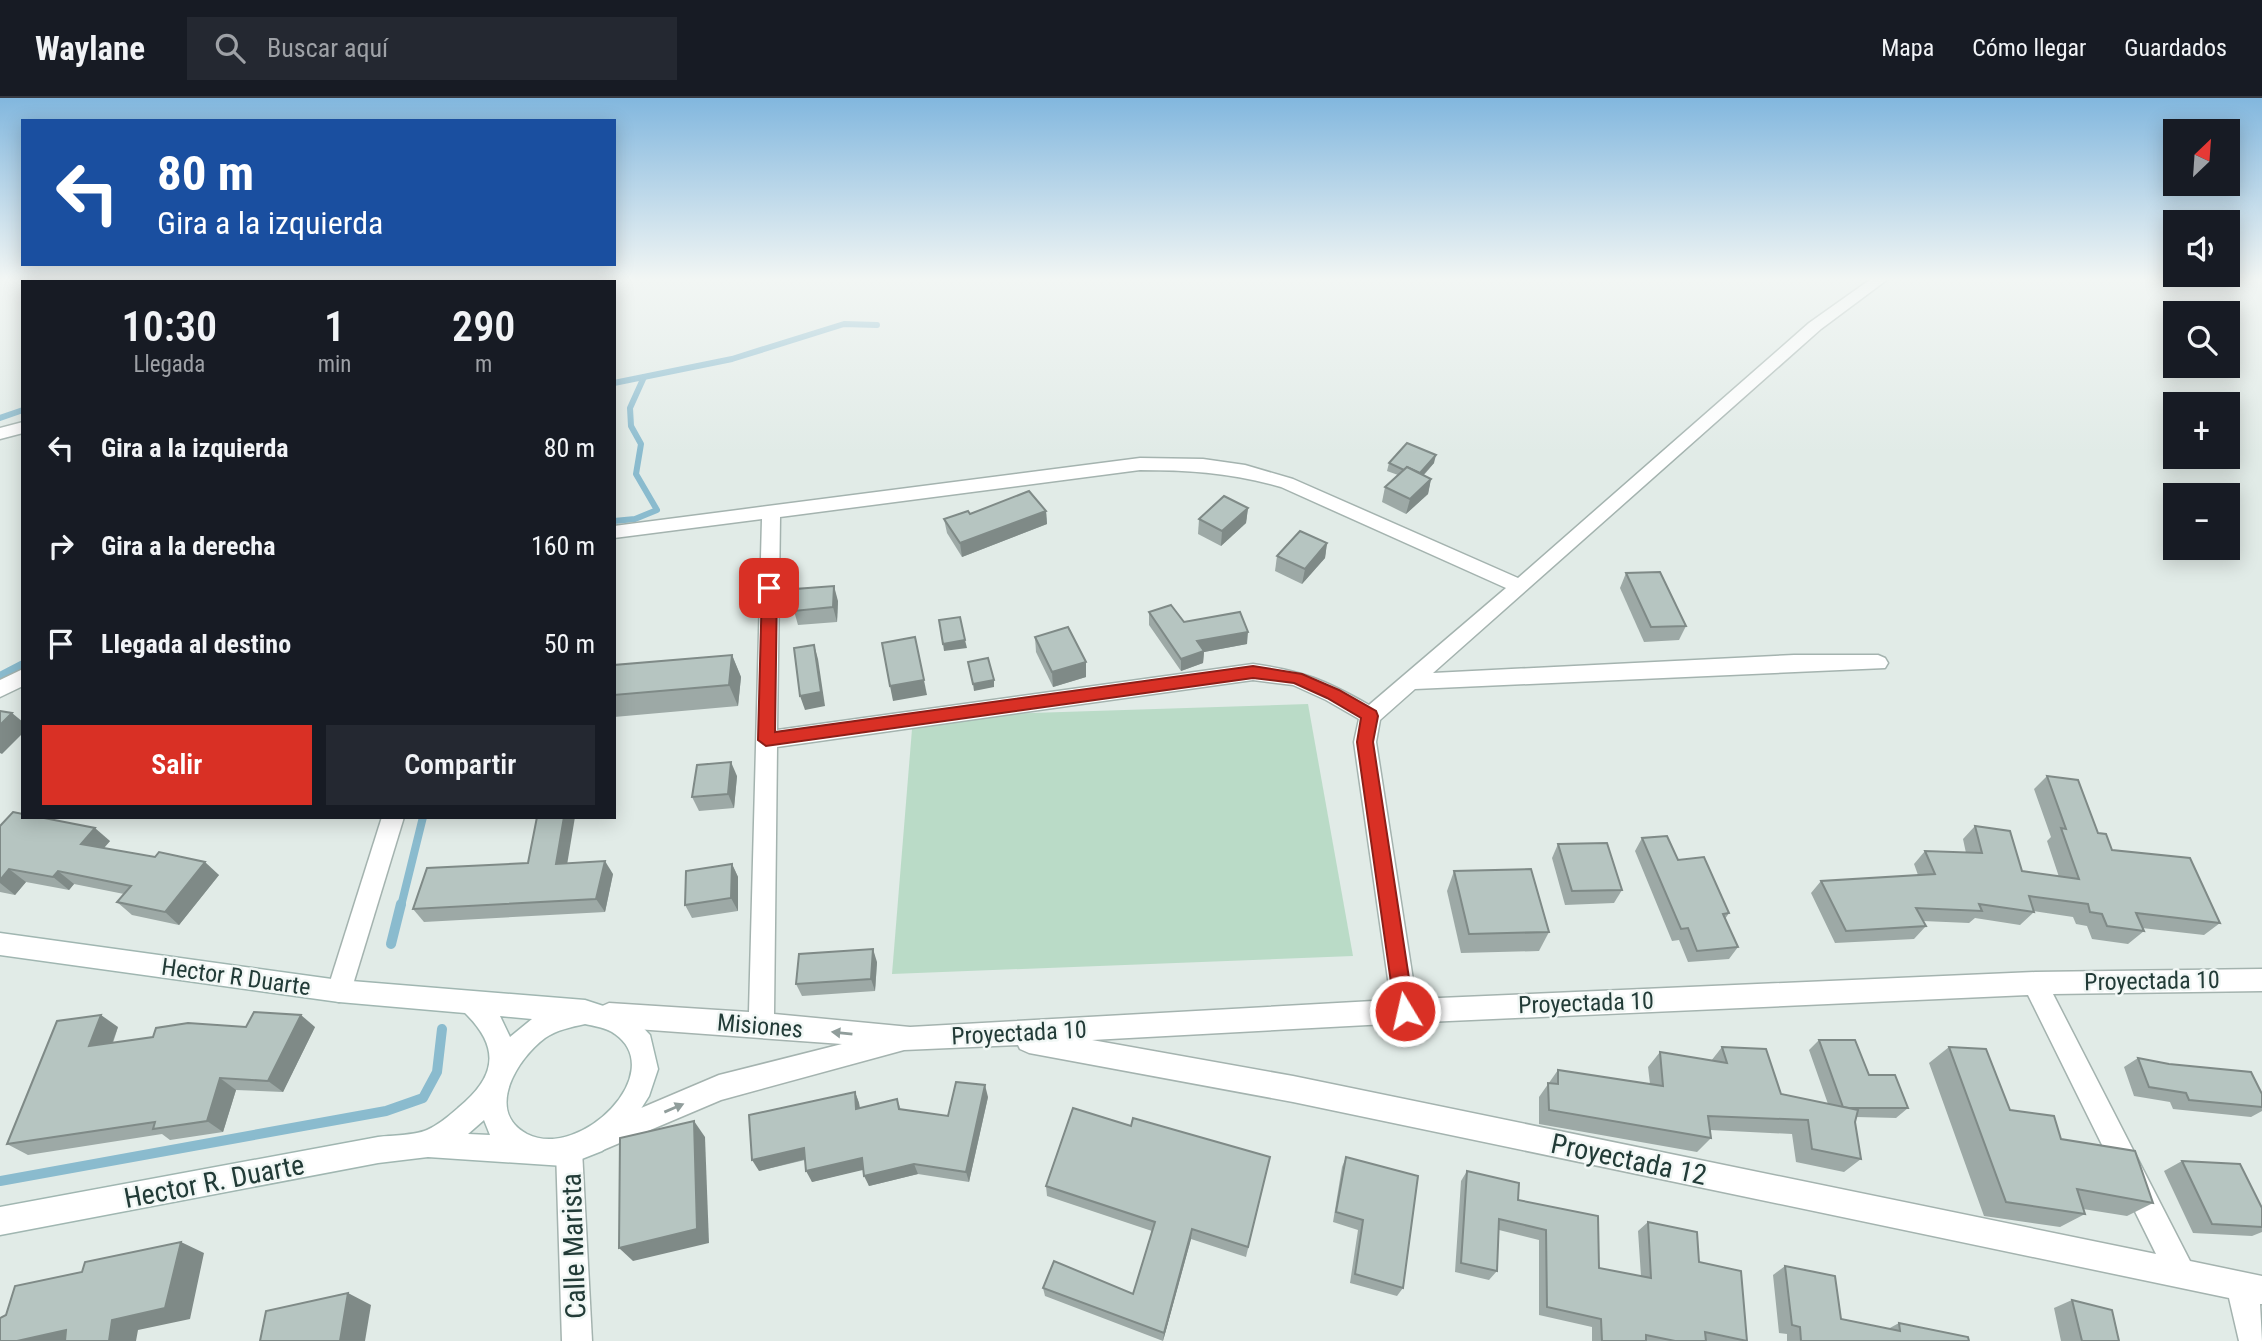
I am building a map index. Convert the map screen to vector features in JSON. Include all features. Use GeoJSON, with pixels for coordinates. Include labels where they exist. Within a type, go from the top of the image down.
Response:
{"type":"FeatureCollection","features":[{"type":"Feature","properties":{"kind":"street"},"geometry":{"type":"LineString","coordinates":[[1405,1011],[1365,742],[1370,716],[1803,337]]}},
{"type":"Feature","properties":{"kind":"street"},"geometry":{"type":"LineString","coordinates":[[0,434],[21,428]]}},
{"type":"Feature","properties":{"kind":"street"},"geometry":{"type":"LineString","coordinates":[[616,532],[1139,464],[1203,465],[1245,471],[1287,483],[1520,587]]}},
{"type":"Feature","properties":{"kind":"street"},"geometry":{"type":"LineString","coordinates":[[761,1025],[771,512]]}},
{"type":"Feature","properties":{"kind":"street"},"geometry":{"type":"LineString","coordinates":[[1408,682],[1794,663],[1878,663]]}},
{"type":"Feature","properties":{"kind":"street"},"geometry":{"type":"LineString","coordinates":[[766,740],[1253,672],[1296,678],[1333,694],[1370,716]]}},
{"type":"Feature","properties":{"kind":"street"},"geometry":{"type":"LineString","coordinates":[[0,689],[21,678]]}},
{"type":"Feature","properties":{"kind":"street"},"geometry":{"type":"LineString","coordinates":[[339,992],[392,819]]}},
{"type":"Feature","properties":{"kind":"street","name":"Hector R Duarte"},"geometry":{"type":"LineString","coordinates":[[0,944],[339,992],[473,1004]]}},
{"type":"Feature","properties":{"kind":"street","name":"Proyectada 10"},"geometry":{"type":"LineString","coordinates":[[909,1039],[1405,1011],[2035,983],[2262,980]]}},
{"type":"Feature","properties":{"kind":"street"},"geometry":{"type":"LineString","coordinates":[[2035,983],[2181,1273]]}},
{"type":"Feature","properties":{"kind":"street"},"geometry":{"type":"LineString","coordinates":[[473,1004],[490,1020],[500,1042],[494,1112],[503,1132],[519,1145],[541,1152]]}},
{"type":"Feature","properties":{"kind":"street","name":"Misiones"},"geometry":{"type":"LineString","coordinates":[[473,1004],[761,1025],[909,1039]]}},
{"type":"Feature","properties":{"kind":"street"},"geometry":{"type":"LineString","coordinates":[[428,1144],[454,1130],[477,1112],[517,1046],[538,1029],[561,1017],[597,1014],[631,1027],[643,1047],[645,1072],[636,1100],[616,1125],[579,1147]]}},
{"type":"Feature","properties":{"kind":"street","name":"Proyectada 12"},"geometry":{"type":"LineString","coordinates":[[995,1034],[1293,1089],[2251,1288]]}},
{"type":"Feature","properties":{"kind":"street"},"geometry":{"type":"LineString","coordinates":[[428,1144],[541,1152],[579,1147],[719,1088],[909,1039]]}},
{"type":"Feature","properties":{"kind":"street","name":"Hector R. Duarte"},"geometry":{"type":"LineString","coordinates":[[0,1221],[378,1150],[428,1144]]}},
{"type":"Feature","properties":{"kind":"street","name":"Calle Marista"},"geometry":{"type":"LineString","coordinates":[[577,1341],[579,1147]]}},
{"type":"Feature","properties":{"kind":"street"},"geometry":{"type":"LineString","coordinates":[[2251,1288],[2253,1341]]}},
{"type":"Feature","properties":{"kind":"green space"},"geometry":{"type":"Polygon","coordinates":[[[1308,704],[1353,956],[892,974],[913,717],[1308,704]]]}},
{"type":"Feature","properties":{"kind":"building"},"geometry":{"type":"Polygon","coordinates":[[[1407,443],[1436,455],[1420,473],[1389,463],[1407,443]]]}},
{"type":"Feature","properties":{"kind":"building"},"geometry":{"type":"Polygon","coordinates":[[[1407,467],[1431,479],[1410,499],[1385,487],[1407,467]]]}},
{"type":"Feature","properties":{"kind":"building"},"geometry":{"type":"Polygon","coordinates":[[[1029,491],[1046,511],[960,543],[944,519],[968,511],[970,514],[1029,491]]]}},
{"type":"Feature","properties":{"kind":"building"},"geometry":{"type":"Polygon","coordinates":[[[1224,496],[1248,508],[1222,531],[1199,519],[1224,496]]]}},
{"type":"Feature","properties":{"kind":"building"},"geometry":{"type":"Polygon","coordinates":[[[1300,531],[1327,543],[1305,569],[1277,556],[1300,531]]]}},
{"type":"Feature","properties":{"kind":"building"},"geometry":{"type":"Polygon","coordinates":[[[1660,572],[1686,626],[1651,627],[1626,573],[1660,572]]]}},
{"type":"Feature","properties":{"kind":"building"},"geometry":{"type":"Polygon","coordinates":[[[834,586],[833,607],[794,611],[795,589],[834,586]]]}},
{"type":"Feature","properties":{"kind":"building"},"geometry":{"type":"Polygon","coordinates":[[[1171,605],[1184,622],[1240,612],[1248,632],[1197,641],[1204,651],[1181,659],[1149,612],[1171,605]]]}},
{"type":"Feature","properties":{"kind":"building"},"geometry":{"type":"Polygon","coordinates":[[[960,617],[965,640],[943,644],[939,620],[960,617]]]}},
{"type":"Feature","properties":{"kind":"building"},"geometry":{"type":"Polygon","coordinates":[[[1068,627],[1086,662],[1052,672],[1035,637],[1068,627]]]}},
{"type":"Feature","properties":{"kind":"building"},"geometry":{"type":"Polygon","coordinates":[[[915,637],[924,680],[890,686],[882,643],[915,637]]]}},
{"type":"Feature","properties":{"kind":"building"},"geometry":{"type":"Polygon","coordinates":[[[814,645],[821,692],[800,696],[794,648],[814,645]]]}},
{"type":"Feature","properties":{"kind":"building"},"geometry":{"type":"Polygon","coordinates":[[[732,655],[729,685],[616,695],[616,665],[732,655]]]}},
{"type":"Feature","properties":{"kind":"building"},"geometry":{"type":"Polygon","coordinates":[[[988,658],[994,680],[973,684],[968,662],[988,658]]]}},
{"type":"Feature","properties":{"kind":"building"},"geometry":{"type":"Polygon","coordinates":[[[0,711],[12,713],[0,725],[0,711]]]}},
{"type":"Feature","properties":{"kind":"building"},"geometry":{"type":"Polygon","coordinates":[[[731,762],[728,794],[692,797],[697,765],[731,762]]]}},
{"type":"Feature","properties":{"kind":"building"},"geometry":{"type":"Polygon","coordinates":[[[2047,776],[2078,780],[2098,833],[2106,834],[2112,850],[2190,858],[2220,923],[2136,913],[2144,931],[2107,926],[2102,914],[2090,912],[2088,904],[2029,896],[2034,912],[1979,904],[1982,911],[1916,908],[1926,926],[1846,931],[1821,881],[1935,874],[1925,851],[1982,853],[1975,826],[2010,831],[2022,871],[2079,879],[2061,828],[2066,829],[2047,776]]]}},
{"type":"Feature","properties":{"kind":"building"},"geometry":{"type":"Polygon","coordinates":[[[13,812],[21,814],[21,819],[49,819],[95,828],[81,844],[155,857],[159,852],[205,862],[165,912],[117,902],[131,886],[58,871],[53,877],[9,869],[0,880],[0,826],[13,812]]]}},
{"type":"Feature","properties":{"kind":"building"},"geometry":{"type":"Polygon","coordinates":[[[537,819],[564,819],[556,864],[605,861],[596,899],[413,909],[427,868],[528,863],[537,819]]]}},
{"type":"Feature","properties":{"kind":"building"},"geometry":{"type":"Polygon","coordinates":[[[1667,836],[1678,860],[1704,857],[1729,913],[1723,914],[1738,947],[1697,951],[1688,928],[1681,929],[1642,838],[1667,836]]]}},
{"type":"Feature","properties":{"kind":"building"},"geometry":{"type":"Polygon","coordinates":[[[1607,843],[1622,890],[1572,891],[1558,844],[1607,843]]]}},
{"type":"Feature","properties":{"kind":"building"},"geometry":{"type":"Polygon","coordinates":[[[732,864],[731,898],[685,905],[686,871],[732,864]]]}},
{"type":"Feature","properties":{"kind":"building"},"geometry":{"type":"Polygon","coordinates":[[[1531,869],[1549,932],[1469,934],[1454,871],[1531,869]]]}},
{"type":"Feature","properties":{"kind":"building"},"geometry":{"type":"Polygon","coordinates":[[[873,949],[871,979],[796,984],[799,954],[873,949]]]}},
{"type":"Feature","properties":{"kind":"building"},"geometry":{"type":"Polygon","coordinates":[[[254,1012],[301,1015],[268,1081],[220,1078],[207,1121],[153,1129],[155,1122],[7,1144],[57,1021],[101,1015],[89,1046],[153,1037],[156,1028],[188,1023],[246,1027],[254,1012]]]}},
{"type":"Feature","properties":{"kind":"building"},"geometry":{"type":"Polygon","coordinates":[[[1819,1040],[1855,1040],[1869,1075],[1895,1075],[1908,1108],[1843,1107],[1819,1040]]]}},
{"type":"Feature","properties":{"kind":"building"},"geometry":{"type":"Polygon","coordinates":[[[1722,1047],[1766,1049],[1781,1094],[1858,1110],[1855,1122],[1861,1159],[1812,1149],[1808,1120],[1708,1116],[1711,1138],[1549,1110],[1548,1083],[1558,1084],[1558,1070],[1663,1086],[1660,1052],[1727,1063],[1722,1047]]]}},
{"type":"Feature","properties":{"kind":"building"},"geometry":{"type":"Polygon","coordinates":[[[1949,1047],[1986,1049],[2010,1110],[2054,1116],[2061,1139],[2135,1151],[2153,1203],[2077,1189],[2085,1214],[2006,1202],[1949,1047]]]}},
{"type":"Feature","properties":{"kind":"building"},"geometry":{"type":"Polygon","coordinates":[[[2138,1058],[2169,1064],[2251,1072],[2262,1094],[2262,1107],[2189,1100],[2186,1093],[2149,1087],[2138,1058]]]}},
{"type":"Feature","properties":{"kind":"building"},"geometry":{"type":"Polygon","coordinates":[[[956,1082],[985,1085],[966,1172],[914,1164],[864,1176],[862,1158],[806,1171],[804,1148],[752,1160],[749,1115],[855,1092],[856,1109],[897,1099],[899,1109],[948,1116],[956,1082]]]}},
{"type":"Feature","properties":{"kind":"building"},"geometry":{"type":"Polygon","coordinates":[[[1073,1108],[1131,1126],[1133,1118],[1270,1157],[1248,1247],[1192,1229],[1164,1333],[1043,1288],[1054,1261],[1133,1294],[1155,1222],[1046,1186],[1073,1108]]]}},
{"type":"Feature","properties":{"kind":"building"},"geometry":{"type":"Polygon","coordinates":[[[694,1121],[697,1229],[619,1248],[620,1138],[694,1121]]]}},
{"type":"Feature","properties":{"kind":"building"},"geometry":{"type":"Polygon","coordinates":[[[1346,1157],[1418,1176],[1403,1288],[1355,1274],[1363,1220],[1336,1212],[1346,1157]]]}},
{"type":"Feature","properties":{"kind":"building"},"geometry":{"type":"Polygon","coordinates":[[[2182,1161],[2240,1164],[2262,1208],[2262,1227],[2212,1224],[2182,1161]]]}},
{"type":"Feature","properties":{"kind":"building"},"geometry":{"type":"Polygon","coordinates":[[[1467,1171],[1519,1183],[1518,1200],[1598,1216],[1599,1268],[1651,1278],[1648,1222],[1697,1232],[1699,1262],[1741,1271],[1747,1341],[1705,1332],[1706,1341],[1675,1341],[1646,1335],[1646,1341],[1602,1341],[1601,1319],[1547,1307],[1546,1230],[1499,1219],[1497,1271],[1461,1263],[1467,1171]]]}},
{"type":"Feature","properties":{"kind":"building"},"geometry":{"type":"Polygon","coordinates":[[[181,1242],[165,1308],[112,1320],[109,1341],[65,1341],[66,1330],[17,1341],[0,1341],[0,1318],[6,1315],[15,1286],[82,1272],[85,1262],[181,1242]]]}},
{"type":"Feature","properties":{"kind":"building"},"geometry":{"type":"Polygon","coordinates":[[[1785,1266],[1835,1276],[1841,1319],[1900,1331],[1899,1323],[1968,1337],[1969,1341],[1801,1341],[1800,1327],[1792,1325],[1785,1266]]]}},
{"type":"Feature","properties":{"kind":"building"},"geometry":{"type":"Polygon","coordinates":[[[348,1293],[340,1341],[260,1341],[266,1311],[348,1293]]]}},
{"type":"Feature","properties":{"kind":"building"},"geometry":{"type":"Polygon","coordinates":[[[2072,1300],[2112,1310],[2119,1341],[2082,1341],[2072,1300]]]}},
{"type":"Feature","properties":{"kind":"waterway"},"geometry":{"type":"LineString","coordinates":[[616,383],[732,359],[802,337]]}},
{"type":"Feature","properties":{"kind":"waterway"},"geometry":{"type":"LineString","coordinates":[[616,521],[635,519],[657,510],[636,474],[641,444],[631,426],[630,408],[644,377]]}},
{"type":"Feature","properties":{"kind":"waterway"},"geometry":{"type":"LineString","coordinates":[[0,418],[21,411]]}},
{"type":"Feature","properties":{"kind":"waterway"},"geometry":{"type":"LineString","coordinates":[[0,676],[21,665]]}},
{"type":"Feature","properties":{"kind":"waterway"},"geometry":{"type":"LineString","coordinates":[[401,906],[423,819]]}},
{"type":"Feature","properties":{"kind":"waterway"},"geometry":{"type":"LineString","coordinates":[[391,944],[401,904]]}},
{"type":"Feature","properties":{"kind":"waterway"},"geometry":{"type":"LineString","coordinates":[[0,1181],[386,1111],[423,1098],[437,1072],[442,1029]]}},
{"type":"Feature","properties":{"kind":"route"},"geometry":{"type":"LineString","coordinates":[[769,588],[766,740],[1253,672],[1296,678],[1333,694],[1370,716],[1365,742],[1405,1011]]}}]}
